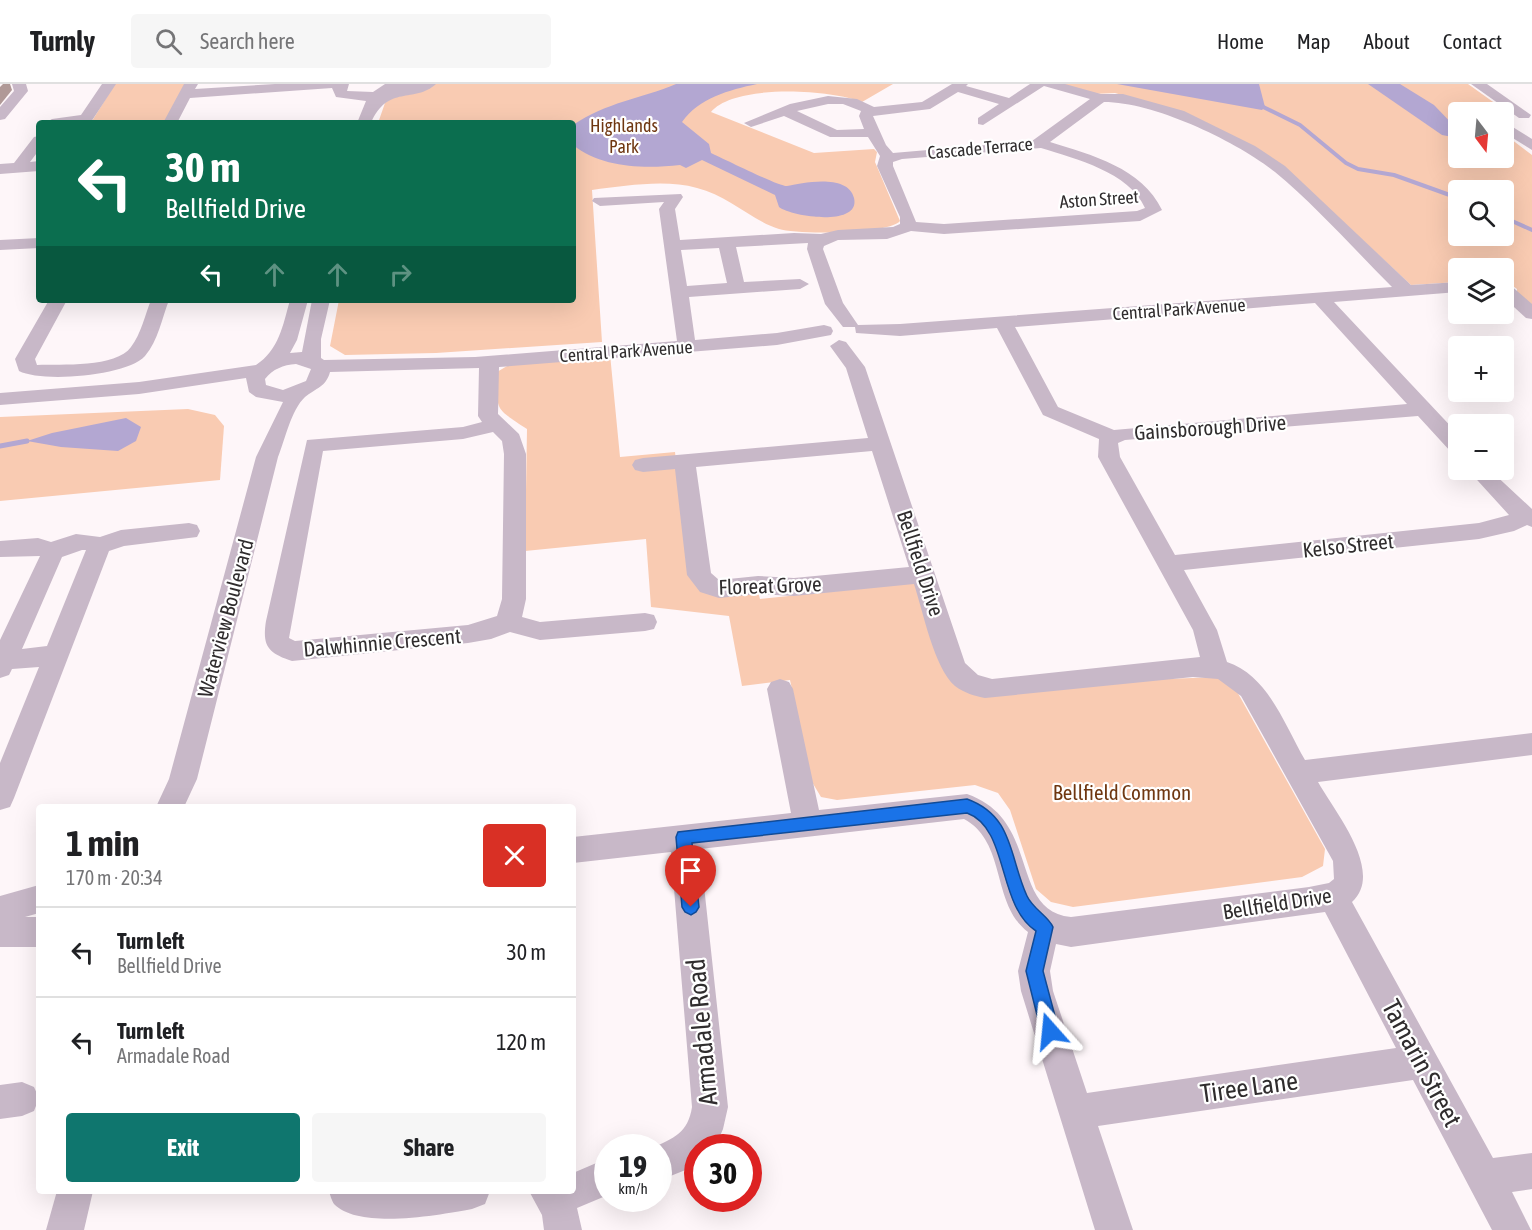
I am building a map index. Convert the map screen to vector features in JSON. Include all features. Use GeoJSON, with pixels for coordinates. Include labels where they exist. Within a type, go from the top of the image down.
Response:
{"type":"FeatureCollection","features":[{"type":"Feature","properties":{"kind":"street"},"geometry":{"type":"LineString","coordinates":[[0,116],[21,91],[19,84]]}},
{"type":"Feature","properties":{"kind":"street"},"geometry":{"type":"LineString","coordinates":[[77,120],[86,119],[109,84]]}},
{"type":"Feature","properties":{"kind":"street"},"geometry":{"type":"LineString","coordinates":[[172,120],[188,89],[275,89],[304,93],[342,89],[387,89],[429,84]]}},
{"type":"Feature","properties":{"kind":"street"},"geometry":{"type":"LineString","coordinates":[[983,121],[1039,84]]}},
{"type":"Feature","properties":{"kind":"street"},"geometry":{"type":"LineString","coordinates":[[1050,84],[1101,98],[1123,98],[1179,114],[1250,149],[1280,169],[1407,291]]}},
{"type":"Feature","properties":{"kind":"street"},"geometry":{"type":"LineString","coordinates":[[1478,84],[1528,115]]}},
{"type":"Feature","properties":{"kind":"street"},"geometry":{"type":"LineString","coordinates":[[751,123],[806,103],[846,99],[860,102],[869,110],[926,105],[959,86],[1011,103]]}},
{"type":"Feature","properties":{"kind":"street"},"geometry":{"type":"LineString","coordinates":[[342,89],[350,114]]}},
{"type":"Feature","properties":{"kind":"street"},"geometry":{"type":"LineString","coordinates":[[365,120],[369,107],[387,89]]}},
{"type":"Feature","properties":{"kind":"street","name":"Cascade Terrace"},"geometry":{"type":"LineString","coordinates":[[890,157],[1024,147],[1040,143],[1101,98]]}},
{"type":"Feature","properties":{"kind":"street"},"geometry":{"type":"LineString","coordinates":[[672,246],[822,239],[896,231],[908,226],[908,217],[884,163],[890,157],[879,146],[873,133],[866,116],[869,110]]}},
{"type":"Feature","properties":{"kind":"street"},"geometry":{"type":"LineString","coordinates":[[785,111],[835,134],[873,133]]}},
{"type":"Feature","properties":{"kind":"street"},"geometry":{"type":"LineString","coordinates":[[1514,133],[1532,146]]}},
{"type":"Feature","properties":{"kind":"street","name":"Aston Street"},"geometry":{"type":"LineString","coordinates":[[908,226],[944,230],[1140,216],[1154,210],[1146,197],[1114,171],[1040,143]]}},
{"type":"Feature","properties":{"kind":"street"},"geometry":{"type":"LineString","coordinates":[[18,168],[36,144]]}},
{"type":"Feature","properties":{"kind":"street"},"geometry":{"type":"LineString","coordinates":[[0,169],[36,166]]}},
{"type":"Feature","properties":{"kind":"street"},"geometry":{"type":"LineString","coordinates":[[600,201],[675,197],[667,206],[668,219],[687,346]]}},
{"type":"Feature","properties":{"kind":"street"},"geometry":{"type":"LineString","coordinates":[[668,219],[687,225],[719,243],[737,288]]}},
{"type":"Feature","properties":{"kind":"street"},"geometry":{"type":"LineString","coordinates":[[822,239],[817,243],[815,249],[846,338]]}},
{"type":"Feature","properties":{"kind":"street"},"geometry":{"type":"LineString","coordinates":[[0,245],[36,243]]}},
{"type":"Feature","properties":{"kind":"street"},"geometry":{"type":"LineString","coordinates":[[678,292],[800,284]]}},
{"type":"Feature","properties":{"kind":"street","name":"Central Park Avenue"},"geometry":{"type":"LineString","coordinates":[[264,379],[294,358],[316,369],[426,372],[482,362],[777,339],[846,338],[900,330],[1448,289]]}},
{"type":"Feature","properties":{"kind":"street"},"geometry":{"type":"LineString","coordinates":[[1514,294],[1532,314]]}},
{"type":"Feature","properties":{"kind":"street"},"geometry":{"type":"LineString","coordinates":[[1320,298],[1448,436]]}},
{"type":"Feature","properties":{"kind":"street"},"geometry":{"type":"LineString","coordinates":[[56,303],[26,359],[26,367],[34,371],[105,366],[132,358],[138,351],[159,303]]}},
{"type":"Feature","properties":{"kind":"street"},"geometry":{"type":"LineString","coordinates":[[264,379],[288,340],[298,303]]}},
{"type":"Feature","properties":{"kind":"street"},"geometry":{"type":"LineString","coordinates":[[0,399],[139,388],[183,390],[264,379],[288,395],[300,392],[316,369],[312,339],[320,303]]}},
{"type":"Feature","properties":{"kind":"street"},"geometry":{"type":"LineString","coordinates":[[1003,322],[1050,411],[1096,428],[1112,437]]}},
{"type":"Feature","properties":{"kind":"street","name":"Bellfield Drive"},"geometry":{"type":"LineString","coordinates":[[846,338],[953,664],[963,679],[984,688],[1006,688],[1193,667],[1216,667],[1236,675],[1251,689],[1347,859],[1350,880],[1343,892],[1333,897],[1071,932],[1045,927]]}},
{"type":"Feature","properties":{"kind":"street"},"geometry":{"type":"LineString","coordinates":[[482,362],[487,409],[495,425],[512,439],[515,454],[514,599],[508,622],[540,631],[645,622]]}},
{"type":"Feature","properties":{"kind":"street","name":"Waterview Boulevard"},"geometry":{"type":"LineString","coordinates":[[264,379],[269,427],[267,457]]}},
{"type":"Feature","properties":{"kind":"street","name":"Waterview Boulevard"},"geometry":{"type":"LineString","coordinates":[[171,804],[183,779],[267,457],[286,412],[300,392]]}},
{"type":"Feature","properties":{"kind":"street","name":"Gainsborough Drive"},"geometry":{"type":"LineString","coordinates":[[1216,667],[1205,630],[1108,457],[1106,446],[1112,437],[1135,433],[1423,410]]}},
{"type":"Feature","properties":{"kind":"street","name":"Dalwhinnie Crescent"},"geometry":{"type":"LineString","coordinates":[[495,425],[463,433],[314,445],[276,637],[279,644],[292,651],[468,634],[490,630],[508,622]]}},
{"type":"Feature","properties":{"kind":"street"},"geometry":{"type":"LineString","coordinates":[[643,465],[881,444]]}},
{"type":"Feature","properties":{"kind":"street","name":"Floreat Grove"},"geometry":{"type":"LineString","coordinates":[[686,461],[699,575],[708,586],[719,589],[758,585],[794,587],[925,574]]}},
{"type":"Feature","properties":{"kind":"street"},"geometry":{"type":"LineString","coordinates":[[1488,480],[1529,518]]}},
{"type":"Feature","properties":{"kind":"street","name":"Kelso Street"},"geometry":{"type":"LineString","coordinates":[[1167,564],[1479,531],[1506,526],[1529,518]]}},
{"type":"Feature","properties":{"kind":"street"},"geometry":{"type":"LineString","coordinates":[[2,664],[53,552],[72,543],[87,542],[99,546],[121,537],[189,531]]}},
{"type":"Feature","properties":{"kind":"street"},"geometry":{"type":"LineString","coordinates":[[0,549],[38,546],[53,552]]}},
{"type":"Feature","properties":{"kind":"street"},"geometry":{"type":"LineString","coordinates":[[1,796],[99,546]]}},
{"type":"Feature","properties":{"kind":"street"},"geometry":{"type":"LineString","coordinates":[[2,664],[58,655]]}},
{"type":"Feature","properties":{"kind":"street"},"geometry":{"type":"LineString","coordinates":[[780,689],[807,823]]}},
{"type":"Feature","properties":{"kind":"street"},"geometry":{"type":"LineString","coordinates":[[1298,773],[1530,748]]}},
{"type":"Feature","properties":{"kind":"street","name":"Waterview Boulevard"},"geometry":{"type":"LineString","coordinates":[[183,779],[184,804]]}},
{"type":"Feature","properties":{"kind":"street"},"geometry":{"type":"LineString","coordinates":[[576,850],[953,806],[978,810],[994,825],[999,834],[1021,902],[1036,922],[1045,927],[1034,971],[1037,991],[1114,1230]]}},
{"type":"Feature","properties":{"kind":"street","name":"Armadale Road"},"geometry":{"type":"LineString","coordinates":[[672,1158],[694,1148],[703,1137],[709,1123],[711,1107],[684,837]]}},
{"type":"Feature","properties":{"kind":"street","name":"Tamarin Street"},"geometry":{"type":"LineString","coordinates":[[1333,897],[1512,1230]]}},
{"type":"Feature","properties":{"kind":"street"},"geometry":{"type":"LineString","coordinates":[[0,910],[36,900]]}},
{"type":"Feature","properties":{"kind":"street"},"geometry":{"type":"LineString","coordinates":[[20,932],[36,902]]}},
{"type":"Feature","properties":{"kind":"street","name":"Tiree Lane"},"geometry":{"type":"LineString","coordinates":[[1076,1112],[1421,1062]]}},
{"type":"Feature","properties":{"kind":"street"},"geometry":{"type":"LineString","coordinates":[[1484,1178],[1532,1170]]}},
{"type":"Feature","properties":{"kind":"street"},"geometry":{"type":"LineString","coordinates":[[555,1207],[594,1184]]}},
{"type":"Feature","properties":{"kind":"street"},"geometry":{"type":"LineString","coordinates":[[65,1230],[74,1194]]}},
{"type":"Feature","properties":{"kind":"street"},"geometry":{"type":"LineString","coordinates":[[349,1194],[366,1203],[450,1194]]}},
{"type":"Feature","properties":{"kind":"green space"},"geometry":{"type":"Polygon","coordinates":[[[115,84],[186,84],[167,120],[93,120],[115,84]]]}},
{"type":"Feature","properties":{"kind":"green space","name":"Highlands Park"},"geometry":{"type":"Polygon","coordinates":[[[410,84],[893,84],[862,102],[827,94],[805,92],[760,93],[723,103],[711,112],[814,153],[874,149],[877,152],[875,162],[900,221],[879,229],[862,231],[823,233],[789,231],[769,225],[708,191],[684,185],[645,184],[592,190],[602,342],[436,353],[345,355],[330,346],[338,303],[576,303],[576,120],[379,120],[385,103],[410,84]]]}},
{"type":"Feature","properties":{"kind":"green space"},"geometry":{"type":"Polygon","coordinates":[[[1058,84],[1468,84],[1493,102],[1448,102],[1448,168],[1514,168],[1514,141],[1532,155],[1532,308],[1517,295],[1517,289],[1514,287],[1514,258],[1448,258],[1448,283],[1411,285],[1288,171],[1159,106],[1115,93],[1093,94],[1058,84]]]}},
{"type":"Feature","properties":{"kind":"green space","name":"Bellfield Common"},"geometry":{"type":"Polygon","coordinates":[[[610,354],[620,457],[675,452],[689,577],[758,592],[760,599],[915,583],[960,687],[1218,677],[1235,688],[1325,849],[1323,866],[1302,877],[1073,907],[1051,902],[1036,889],[1010,810],[998,793],[975,785],[837,800],[821,797],[812,782],[790,680],[742,686],[729,616],[651,607],[646,539],[525,551],[527,429],[503,412],[500,407],[497,395],[497,372],[512,363],[610,354]]]}},
{"type":"Feature","properties":{"kind":"green space"},"geometry":{"type":"Polygon","coordinates":[[[188,409],[215,415],[224,426],[220,480],[0,501],[0,417],[188,409]]]}},
{"type":"Feature","properties":{"kind":"shaded area"},"geometry":{"type":"Polygon","coordinates":[[[676,84],[757,84],[715,96],[697,107],[682,122],[709,144],[711,153],[774,182],[787,186],[824,182],[843,185],[850,190],[854,198],[853,207],[847,213],[837,216],[797,214],[779,207],[775,195],[702,160],[686,168],[680,165],[652,167],[624,165],[597,158],[576,147],[576,123],[598,111],[676,84]]]}},
{"type":"Feature","properties":{"kind":"shaded area"},"geometry":{"type":"Polygon","coordinates":[[[1117,84],[1259,84],[1265,107],[1262,110],[1117,84]]]}},
{"type":"Feature","properties":{"kind":"shaded area"},"geometry":{"type":"Polygon","coordinates":[[[1368,84],[1400,84],[1434,105],[1448,120],[1448,136],[1442,135],[1368,84]]]}},
{"type":"Feature","properties":{"kind":"shaded area"},"geometry":{"type":"Polygon","coordinates":[[[126,418],[141,427],[136,441],[118,451],[61,447],[27,441],[52,433],[126,418]]]}},
{"type":"Feature","properties":{"kind":"waterway"},"geometry":{"type":"LineString","coordinates":[[1257,104],[1300,125],[1346,163],[1358,169],[1394,175],[1448,194]]}},
{"type":"Feature","properties":{"kind":"waterway"},"geometry":{"type":"LineString","coordinates":[[1514,222],[1532,230]]}},
{"type":"Feature","properties":{"kind":"waterway"},"geometry":{"type":"LineString","coordinates":[[0,446],[27,441]]}},
{"type":"Feature","properties":{"kind":"route"},"geometry":{"type":"LineString","coordinates":[[691,907],[684,837],[967,806],[987,816],[994,825],[1021,902],[1036,922],[1045,927],[1034,971],[1037,991],[1050,1031]]}}]}
